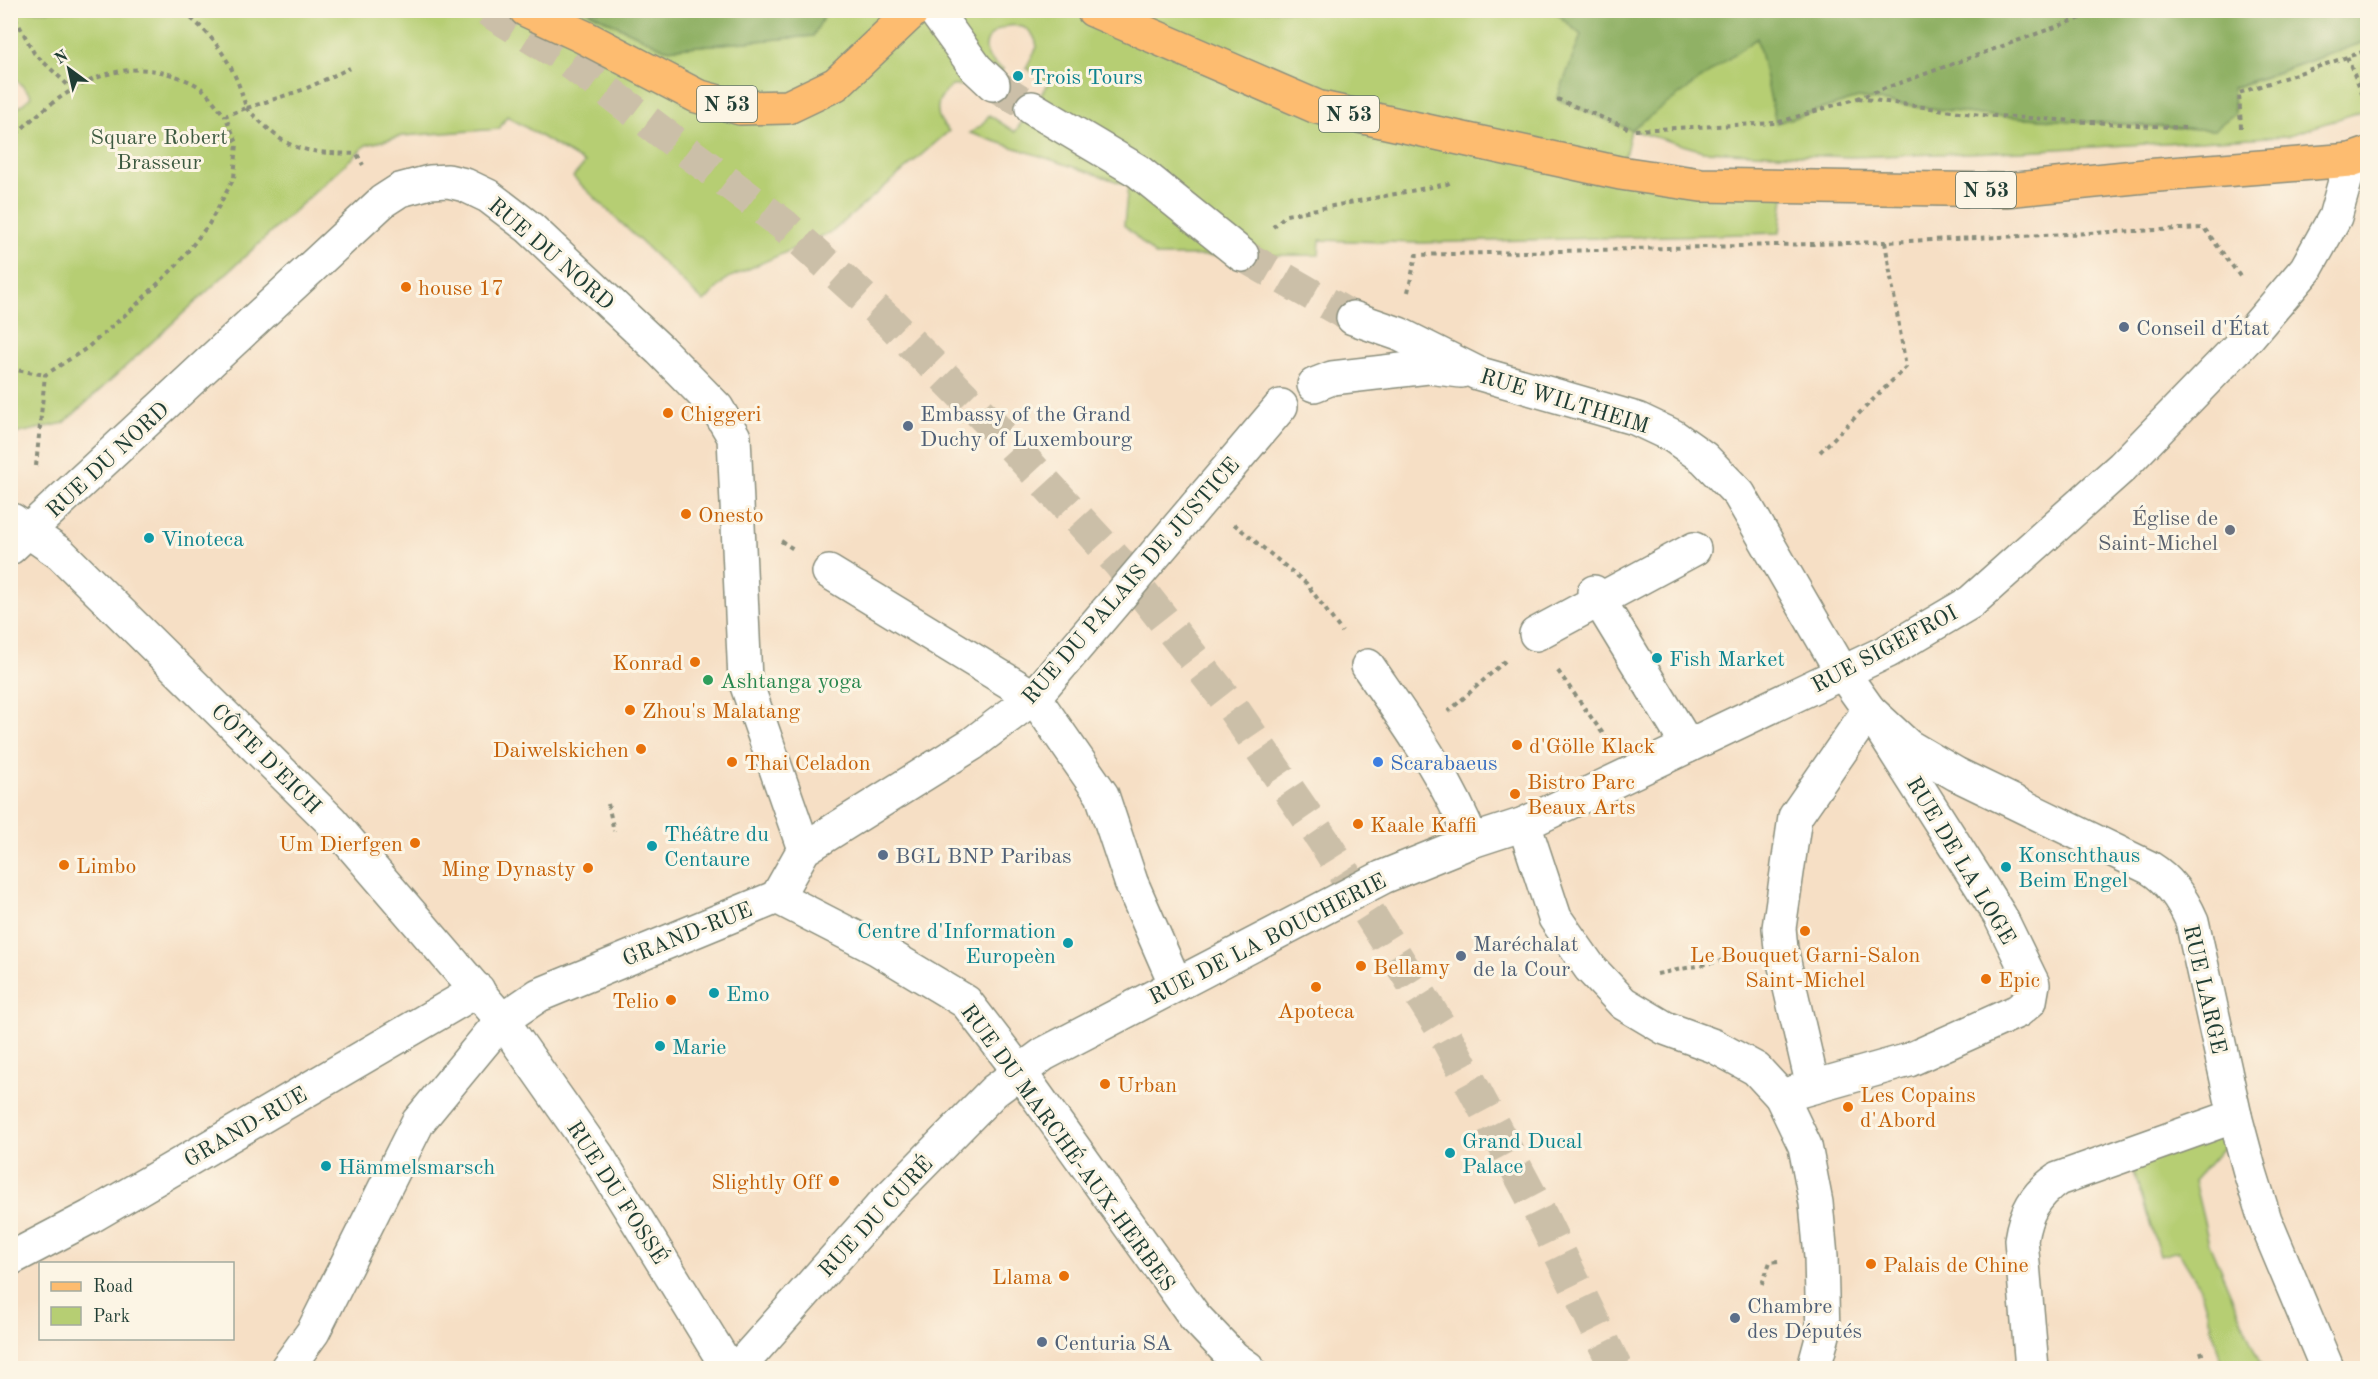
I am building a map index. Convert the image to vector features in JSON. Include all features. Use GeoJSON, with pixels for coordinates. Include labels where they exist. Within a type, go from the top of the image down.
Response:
{"type":"FeatureCollection","features":[{"type":"Feature","properties":{"kind":"main road","name":"N 53"},"geometry":{"type":"LineString","coordinates":[[526,10],[584,37],[697,96],[740,108],[788,107],[836,84],[914,10]]}},
{"type":"Feature","properties":{"kind":"main road","name":"N 53"},"geometry":{"type":"LineString","coordinates":[[1093,10],[1317,106],[1620,173],[1701,185],[1995,190],[2359,157]]}},
{"type":"Feature","properties":{"kind":"street"},"geometry":{"type":"LineString","coordinates":[[934,10],[976,68],[993,84]]}},
{"type":"Feature","properties":{"kind":"street"},"geometry":{"type":"LineString","coordinates":[[1032,108],[1138,171],[1242,255]]}},
{"type":"Feature","properties":{"kind":"street","name":"RUE SIGEFROI"},"geometry":{"type":"LineString","coordinates":[[1524,824],[1888,651],[1971,602],[2122,467],[2248,337],[2306,269],[2335,217],[2359,157]]}},
{"type":"Feature","properties":{"kind":"street","name":"RUE DU NORD"},"geometry":{"type":"LineString","coordinates":[[16,533],[383,201],[415,184],[448,182],[465,185],[488,196],[538,236],[660,350],[717,408],[734,436],[745,680],[804,849]]}},
{"type":"Feature","properties":{"kind":"street","name":"RUE WILTHEIM"},"geometry":{"type":"LineString","coordinates":[[1353,318],[1399,334],[1477,373],[1637,419],[1673,436],[1704,458],[1739,494],[1842,672]]}},
{"type":"Feature","properties":{"kind":"street"},"geometry":{"type":"LineString","coordinates":[[1314,385],[1332,378],[1428,367],[1477,373]]}},
{"type":"Feature","properties":{"kind":"street","name":"RUE DU PALAIS DE JUSTICE"},"geometry":{"type":"LineString","coordinates":[[777,897],[804,849],[972,744],[1034,697],[1281,406]]}},
{"type":"Feature","properties":{"kind":"street","name":"CÔTE D'EICH"},"geometry":{"type":"LineString","coordinates":[[16,533],[61,554],[331,821],[502,1020]]}},
{"type":"Feature","properties":{"kind":"street"},"geometry":{"type":"LineString","coordinates":[[1536,634],[1596,596],[1694,549]]}},
{"type":"Feature","properties":{"kind":"street"},"geometry":{"type":"LineString","coordinates":[[829,572],[1034,697],[1102,795],[1131,882],[1176,985]]}},
{"type":"Feature","properties":{"kind":"street"},"geometry":{"type":"LineString","coordinates":[[1596,596],[1688,746]]}},
{"type":"Feature","properties":{"kind":"street"},"geometry":{"type":"LineString","coordinates":[[1368,666],[1418,738],[1458,805],[1472,842]]}},
{"type":"Feature","properties":{"kind":"street","name":"RUE LARGE"},"geometry":{"type":"LineString","coordinates":[[1842,672],[1869,710],[1908,746],[1956,774],[2150,868],[2183,900],[2192,921],[2235,1116],[2265,1220],[2327,1368]]}},
{"type":"Feature","properties":{"kind":"street"},"geometry":{"type":"LineString","coordinates":[[1813,1087],[1781,949],[1779,928],[1795,817],[1869,710]]}},
{"type":"Feature","properties":{"kind":"street","name":"RUE DE LA LOGE"},"geometry":{"type":"LineString","coordinates":[[1781,1096],[1909,1060],[2018,1011],[2030,1001],[2033,984],[2000,916],[1869,710]]}},
{"type":"Feature","properties":{"kind":"street"},"geometry":{"type":"LineString","coordinates":[[1524,824],[1556,918],[1590,968],[1623,1003],[1665,1028],[1714,1046],[1756,1069],[1781,1096],[1804,1146],[1816,1203],[1821,1257],[1823,1335],[1814,1368]]}},
{"type":"Feature","properties":{"kind":"street","name":"RUE DE LA BOUCHERIE"},"geometry":{"type":"LineString","coordinates":[[1018,1071],[1044,1054],[1383,877],[1524,824]]}},
{"type":"Feature","properties":{"kind":"street","name":"GRAND-RUE"},"geometry":{"type":"LineString","coordinates":[[287,1368],[313,1332],[418,1122],[502,1020],[539,995],[777,897]]}},
{"type":"Feature","properties":{"kind":"street","name":"RUE DU MARCHÉ-AUX-HERBES"},"geometry":{"type":"LineString","coordinates":[[777,897],[878,949],[966,1002],[1195,1317],[1234,1358],[1248,1368]]}},
{"type":"Feature","properties":{"kind":"street","name":"GRAND-RUE"},"geometry":{"type":"LineString","coordinates":[[10,1259],[90,1217],[478,990]]}},
{"type":"Feature","properties":{"kind":"street","name":"RUE DU FOSSÉ"},"geometry":{"type":"LineString","coordinates":[[502,1020],[597,1155],[728,1368]]}},
{"type":"Feature","properties":{"kind":"street","name":"RUE DU CURÉ"},"geometry":{"type":"LineString","coordinates":[[738,1368],[887,1200],[994,1090],[1018,1071]]}},
{"type":"Feature","properties":{"kind":"street"},"geometry":{"type":"LineString","coordinates":[[2032,1368],[2020,1240],[2023,1222],[2030,1205],[2043,1189],[2058,1179],[2235,1116]]}},
{"type":"Feature","properties":{"kind":"path"},"geometry":{"type":"LineString","coordinates":[[11,10],[34,53],[72,89]]}},
{"type":"Feature","properties":{"kind":"path"},"geometry":{"type":"LineString","coordinates":[[180,10],[221,48],[240,84],[246,108],[283,140],[300,148],[357,154]]}},
{"type":"Feature","properties":{"kind":"path"},"geometry":{"type":"LineString","coordinates":[[1557,99],[1631,130],[1764,125],[1858,98],[2103,10]]}},
{"type":"Feature","properties":{"kind":"path"},"geometry":{"type":"LineString","coordinates":[[2232,130],[2241,130],[2239,93],[2367,50]]}},
{"type":"Feature","properties":{"kind":"path"},"geometry":{"type":"LineString","coordinates":[[2348,57],[2367,108]]}},
{"type":"Feature","properties":{"kind":"path"},"geometry":{"type":"LineString","coordinates":[[225,116],[305,89],[350,68]]}},
{"type":"Feature","properties":{"kind":"path"},"geometry":{"type":"LineString","coordinates":[[10,140],[39,112],[72,89],[110,72],[137,69],[161,71],[185,79],[202,89],[225,116],[237,143],[234,178],[208,224],[177,265],[132,309],[87,348],[45,375],[10,369]]}},
{"type":"Feature","properties":{"kind":"path"},"geometry":{"type":"LineString","coordinates":[[1858,98],[1981,115],[2191,128]]}},
{"type":"Feature","properties":{"kind":"path"},"geometry":{"type":"LineString","coordinates":[[1242,255],[1286,215],[1447,184],[1506,148]]}},
{"type":"Feature","properties":{"kind":"path"},"geometry":{"type":"LineString","coordinates":[[1399,334],[1416,255],[1885,242],[2204,228],[2267,314]]}},
{"type":"Feature","properties":{"kind":"path"},"geometry":{"type":"LineString","coordinates":[[1820,452],[1906,367],[1885,242]]}},
{"type":"Feature","properties":{"kind":"path"},"geometry":{"type":"LineString","coordinates":[[16,533],[45,375]]}},
{"type":"Feature","properties":{"kind":"path"},"geometry":{"type":"LineString","coordinates":[[1203,498],[1306,583],[1368,666]]}},
{"type":"Feature","properties":{"kind":"path"},"geometry":{"type":"LineString","coordinates":[[1444,716],[1501,665]]}},
{"type":"Feature","properties":{"kind":"path"},"geometry":{"type":"LineString","coordinates":[[1554,666],[1613,746]]}},
{"type":"Feature","properties":{"kind":"path"},"geometry":{"type":"LineString","coordinates":[[608,804],[614,831]]}},
{"type":"Feature","properties":{"kind":"path"},"geometry":{"type":"LineString","coordinates":[[1697,965],[1708,963]]}},
{"type":"Feature","properties":{"kind":"path"},"geometry":{"type":"LineString","coordinates":[[2201,1351],[2206,1368]]}},
{"type":"Feature","properties":{"kind":"green space","name":"Square Robert Brasseur"},"geometry":{"type":"Polygon","coordinates":[[[827,10],[1554,11],[1581,35],[1750,43],[1758,38],[1776,123],[1858,98],[1981,115],[2214,130],[2231,89],[2367,41],[2368,109],[2287,136],[2022,151],[1850,157],[1703,151],[1631,130],[1621,173],[1785,187],[1780,233],[1419,243],[1320,240],[1319,255],[1156,256],[1124,225],[1128,185],[970,133],[982,125],[989,115],[1015,132],[1049,83],[1026,68],[1037,47],[1031,33],[1022,27],[1010,26],[998,30],[990,37],[986,47],[990,58],[1003,69],[993,84],[973,87],[952,86],[942,96],[938,114],[949,131],[833,231],[726,279],[704,302],[573,177],[585,163],[507,116],[499,129],[402,136],[366,145],[64,423],[10,435],[11,114],[32,96],[11,74],[10,11],[587,11],[665,49],[813,36],[827,10]]]}},
{"type":"Feature","properties":{"kind":"green space"},"geometry":{"type":"Polygon","coordinates":[[[2367,10],[2367,41],[2232,88],[2235,113],[2214,130],[1981,115],[1858,98],[1776,123],[1757,38],[1631,130],[1557,99],[1581,35],[1554,11],[2367,10]]]}},
{"type":"Feature","properties":{"kind":"green space"},"geometry":{"type":"Polygon","coordinates":[[[587,11],[827,11],[813,36],[665,49],[587,11]]]}},
{"type":"Feature","properties":{"kind":"green space"},"geometry":{"type":"Polygon","coordinates":[[[2225,1134],[2228,1142],[2194,1181],[2209,1243],[2262,1368],[2223,1368],[2200,1287],[2178,1251],[2160,1256],[2132,1166],[2225,1134]]]}},
{"type":"Feature","properties":{"kind":"tunnel"},"geometry":{"type":"LineString","coordinates":[[487,10],[560,55],[784,225],[892,324],[997,430],[1119,563],[1232,707],[1323,840],[1443,1031],[1538,1209],[1616,1368]]}},
{"type":"Feature","properties":{"kind":"tunnel"},"geometry":{"type":"LineString","coordinates":[[993,84],[1032,108]]}},
{"type":"Feature","properties":{"kind":"tunnel"},"geometry":{"type":"LineString","coordinates":[[1242,255],[1353,318]]}},
{"type":"Feature","properties":{"kind":"place","name":"Trois Tours"},"geometry":{"type":"Point","coordinates":[1018,76]}},
{"type":"Feature","properties":{"kind":"place","name":"house 17"},"geometry":{"type":"Point","coordinates":[406,287]}},
{"type":"Feature","properties":{"kind":"place","name":"Conseil d'État"},"geometry":{"type":"Point","coordinates":[2124,327]}},
{"type":"Feature","properties":{"kind":"place","name":"Chiggeri"},"geometry":{"type":"Point","coordinates":[668,413]}},
{"type":"Feature","properties":{"kind":"place","name":"Embassy of the Grand Duchy of Luxembourg"},"geometry":{"type":"Point","coordinates":[908,426]}},
{"type":"Feature","properties":{"kind":"place","name":"Onesto"},"geometry":{"type":"Point","coordinates":[686,514]}},
{"type":"Feature","properties":{"kind":"place","name":"Église de Saint-Michel"},"geometry":{"type":"Point","coordinates":[2230,530]}},
{"type":"Feature","properties":{"kind":"place","name":"Vinoteca"},"geometry":{"type":"Point","coordinates":[149,538]}},
{"type":"Feature","properties":{"kind":"place","name":"Fish Market"},"geometry":{"type":"Point","coordinates":[1657,658]}},
{"type":"Feature","properties":{"kind":"place","name":"Konrad"},"geometry":{"type":"Point","coordinates":[695,662]}},
{"type":"Feature","properties":{"kind":"place","name":"Ashtanga yoga"},"geometry":{"type":"Point","coordinates":[708,680]}},
{"type":"Feature","properties":{"kind":"place","name":"Zhou's Malatang"},"geometry":{"type":"Point","coordinates":[630,710]}},
{"type":"Feature","properties":{"kind":"place","name":"d'Gölle Klack"},"geometry":{"type":"Point","coordinates":[1517,745]}},
{"type":"Feature","properties":{"kind":"place","name":"Daiwelskichen"},"geometry":{"type":"Point","coordinates":[641,749]}},
{"type":"Feature","properties":{"kind":"place","name":"Thai Celadon"},"geometry":{"type":"Point","coordinates":[732,762]}},
{"type":"Feature","properties":{"kind":"place","name":"Scarabaeus"},"geometry":{"type":"Point","coordinates":[1378,762]}},
{"type":"Feature","properties":{"kind":"place","name":"Bistro Parc Beaux Arts"},"geometry":{"type":"Point","coordinates":[1515,794]}},
{"type":"Feature","properties":{"kind":"place","name":"Kaale Kaffi"},"geometry":{"type":"Point","coordinates":[1358,824]}},
{"type":"Feature","properties":{"kind":"place","name":"Um Dierfgen"},"geometry":{"type":"Point","coordinates":[415,843]}},
{"type":"Feature","properties":{"kind":"place","name":"Théâtre du Centaure"},"geometry":{"type":"Point","coordinates":[652,846]}},
{"type":"Feature","properties":{"kind":"place","name":"BGL BNP Paribas"},"geometry":{"type":"Point","coordinates":[883,855]}},
{"type":"Feature","properties":{"kind":"place","name":"Limbo"},"geometry":{"type":"Point","coordinates":[64,865]}},
{"type":"Feature","properties":{"kind":"place","name":"Konschthaus Beim Engel"},"geometry":{"type":"Point","coordinates":[2006,867]}},
{"type":"Feature","properties":{"kind":"place","name":"Ming Dynasty"},"geometry":{"type":"Point","coordinates":[588,868]}},
{"type":"Feature","properties":{"kind":"place","name":"Le Bouquet Garni-Salon Saint-Michel"},"geometry":{"type":"Point","coordinates":[1805,931]}},
{"type":"Feature","properties":{"kind":"place","name":"Centre d'Information Europeèn"},"geometry":{"type":"Point","coordinates":[1068,943]}},
{"type":"Feature","properties":{"kind":"place","name":"Maréchalat de la Cour"},"geometry":{"type":"Point","coordinates":[1461,956]}},
{"type":"Feature","properties":{"kind":"place","name":"Bellamy"},"geometry":{"type":"Point","coordinates":[1361,966]}},
{"type":"Feature","properties":{"kind":"place","name":"Epic"},"geometry":{"type":"Point","coordinates":[1986,979]}},
{"type":"Feature","properties":{"kind":"place","name":"Apoteca"},"geometry":{"type":"Point","coordinates":[1316,987]}},
{"type":"Feature","properties":{"kind":"place","name":"Emo"},"geometry":{"type":"Point","coordinates":[714,993]}},
{"type":"Feature","properties":{"kind":"place","name":"Telio"},"geometry":{"type":"Point","coordinates":[671,1000]}},
{"type":"Feature","properties":{"kind":"place","name":"Marie"},"geometry":{"type":"Point","coordinates":[660,1046]}},
{"type":"Feature","properties":{"kind":"place","name":"Urban"},"geometry":{"type":"Point","coordinates":[1105,1084]}},
{"type":"Feature","properties":{"kind":"place","name":"Les Copains d'Abord"},"geometry":{"type":"Point","coordinates":[1848,1107]}},
{"type":"Feature","properties":{"kind":"place","name":"Grand Ducal Palace"},"geometry":{"type":"Point","coordinates":[1450,1153]}},
{"type":"Feature","properties":{"kind":"place","name":"Hämmelsmarsch"},"geometry":{"type":"Point","coordinates":[326,1166]}},
{"type":"Feature","properties":{"kind":"place","name":"Slightly Off"},"geometry":{"type":"Point","coordinates":[834,1181]}},
{"type":"Feature","properties":{"kind":"place","name":"Palais de Chine"},"geometry":{"type":"Point","coordinates":[1871,1264]}},
{"type":"Feature","properties":{"kind":"place","name":"Llama"},"geometry":{"type":"Point","coordinates":[1064,1276]}},
{"type":"Feature","properties":{"kind":"place","name":"Chambre des Députés"},"geometry":{"type":"Point","coordinates":[1735,1318]}},
{"type":"Feature","properties":{"kind":"place","name":"Centuria SA"},"geometry":{"type":"Point","coordinates":[1042,1342]}}]}
